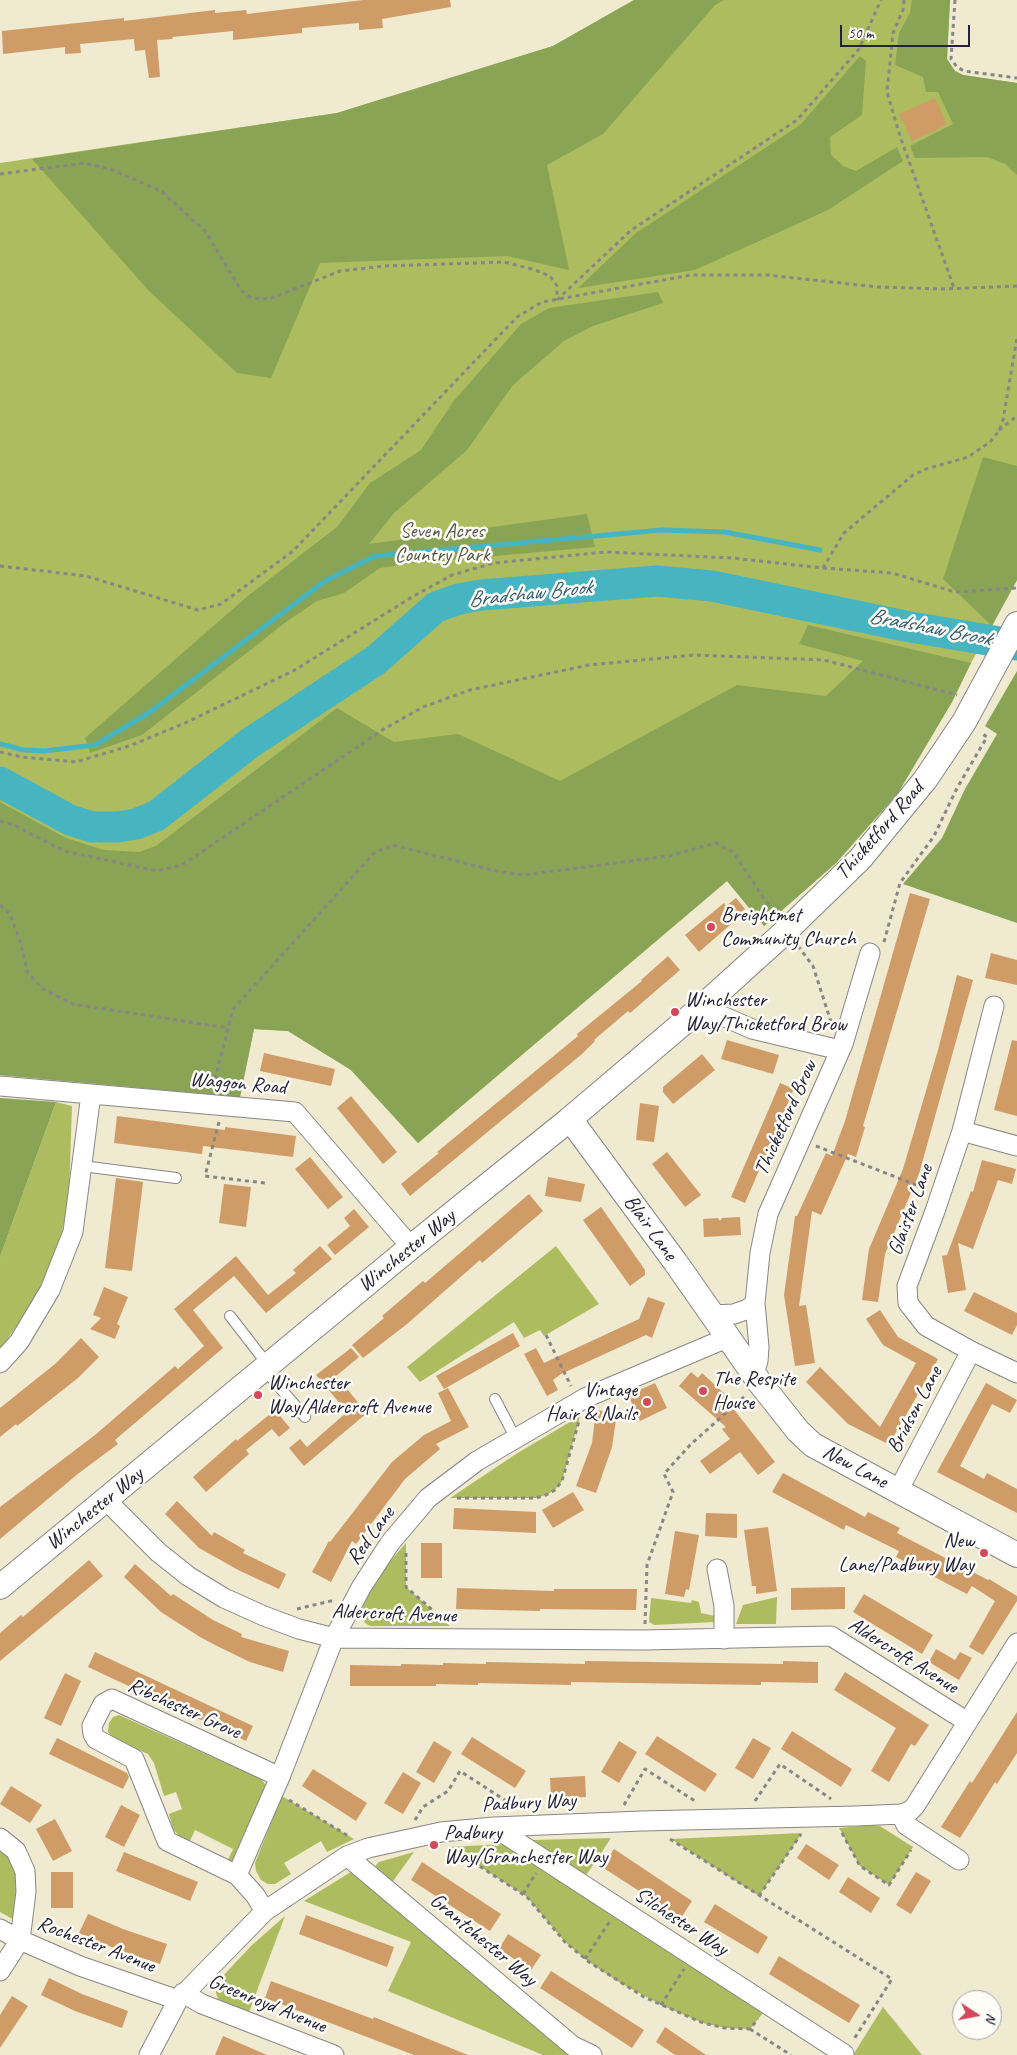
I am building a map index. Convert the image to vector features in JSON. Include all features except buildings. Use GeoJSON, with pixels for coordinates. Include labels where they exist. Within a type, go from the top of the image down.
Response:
{"type":"FeatureCollection","features":[{"type":"Feature","properties":{"kind":"street","name":"Thicketford Road"},"geometry":{"type":"LineString","coordinates":[[702,1007],[860,859],[925,780],[964,722],[1017,624]]}},
{"type":"Feature","properties":{"kind":"street","name":"Thicketford Brow"},"geometry":{"type":"LineString","coordinates":[[757,1378],[760,1347],[755,1303],[760,1253],[768,1214],[842,1047],[870,953]]}},
{"type":"Feature","properties":{"kind":"street","name":"Glaister Lane"},"geometry":{"type":"LineString","coordinates":[[994,1006],[962,1131],[907,1286],[908,1302],[926,1326],[971,1351],[1017,1372]]}},
{"type":"Feature","properties":{"kind":"street"},"geometry":{"type":"LineString","coordinates":[[702,1007],[752,1029],[842,1047]]}},
{"type":"Feature","properties":{"kind":"street","name":"Winchester Way"},"geometry":{"type":"LineString","coordinates":[[0,1587],[411,1247],[570,1119],[702,1007]]}},
{"type":"Feature","properties":{"kind":"street","name":"Waggon Road"},"geometry":{"type":"LineString","coordinates":[[0,1086],[295,1112],[411,1247]]}},
{"type":"Feature","properties":{"kind":"street"},"geometry":{"type":"LineString","coordinates":[[0,1363],[20,1342],[50,1290],[73,1232],[91,1094]]}},
{"type":"Feature","properties":{"kind":"street","name":"Blair Lane"},"geometry":{"type":"LineString","coordinates":[[570,1119],[728,1337]]}},
{"type":"Feature","properties":{"kind":"street"},"geometry":{"type":"LineString","coordinates":[[962,1131],[1017,1146]]}},
{"type":"Feature","properties":{"kind":"street"},"geometry":{"type":"LineString","coordinates":[[713,1315],[734,1314],[748,1309],[755,1303]]}},
{"type":"Feature","properties":{"kind":"street","name":"New Lane"},"geometry":{"type":"LineString","coordinates":[[728,1337],[798,1431],[813,1445],[1017,1554]]}},
{"type":"Feature","properties":{"kind":"street","name":"Red Lane"},"geometry":{"type":"LineString","coordinates":[[237,1875],[277,1784],[334,1638],[357,1595],[390,1543],[428,1498],[476,1460],[582,1400],[728,1337]]}},
{"type":"Feature","properties":{"kind":"street","name":"Bridson Lane"},"geometry":{"type":"LineString","coordinates":[[898,1491],[971,1351]]}},
{"type":"Feature","properties":{"kind":"street","name":"Aldercroft Avenue"},"geometry":{"type":"LineString","coordinates":[[106,1500],[158,1552],[188,1576],[224,1598],[299,1629],[334,1638],[644,1640],[831,1636],[966,1721]]}},
{"type":"Feature","properties":{"kind":"street"},"geometry":{"type":"LineString","coordinates":[[717,1569],[724,1606],[724,1639]]}},
{"type":"Feature","properties":{"kind":"street"},"geometry":{"type":"LineString","coordinates":[[959,1860],[906,1825],[901,1814],[910,1811],[915,1806],[966,1721],[1017,1643]]}},
{"type":"Feature","properties":{"kind":"street","name":"Ribchester Grove"},"geometry":{"type":"LineString","coordinates":[[237,1875],[167,1841],[134,1759],[96,1739],[92,1726],[103,1704],[112,1699],[277,1784]]}},
{"type":"Feature","properties":{"kind":"street","name":"Padbury Way"},"geometry":{"type":"LineString","coordinates":[[181,1996],[265,1911],[347,1856],[368,1848],[429,1834],[494,1827],[901,1814]]}},
{"type":"Feature","properties":{"kind":"street","name":"Silchester Way"},"geometry":{"type":"LineString","coordinates":[[494,1827],[844,2054]]}},
{"type":"Feature","properties":{"kind":"street"},"geometry":{"type":"LineString","coordinates":[[0,1838],[16,1851],[25,1871],[26,1892],[20,1940],[0,1970]]}},
{"type":"Feature","properties":{"kind":"street","name":"Grantchester Way"},"geometry":{"type":"LineString","coordinates":[[347,1856],[573,2046],[592,2055]]}},
{"type":"Feature","properties":{"kind":"street"},"geometry":{"type":"LineString","coordinates":[[237,1875],[255,1895],[265,1911]]}},
{"type":"Feature","properties":{"kind":"street","name":"Rochester Avenue"},"geometry":{"type":"LineString","coordinates":[[0,1929],[20,1940],[80,1966],[181,1996]]}},
{"type":"Feature","properties":{"kind":"street"},"geometry":{"type":"LineString","coordinates":[[149,2055],[181,1996]]}},
{"type":"Feature","properties":{"kind":"street","name":"Greenroyd Avenue"},"geometry":{"type":"LineString","coordinates":[[181,1996],[334,2055]]}},
{"type":"Feature","properties":{"kind":"lane"},"geometry":{"type":"LineString","coordinates":[[82,1166],[176,1178]]}},
{"type":"Feature","properties":{"kind":"lane"},"geometry":{"type":"LineString","coordinates":[[230,1316],[266,1367],[305,1417]]}},
{"type":"Feature","properties":{"kind":"lane"},"geometry":{"type":"LineString","coordinates":[[495,1399],[516,1438]]}},
{"type":"Feature","properties":{"kind":"path"},"geometry":{"type":"LineString","coordinates":[[557,300],[630,231],[797,120],[859,49],[881,0]]}},
{"type":"Feature","properties":{"kind":"path"},"geometry":{"type":"LineString","coordinates":[[904,0],[903,10],[893,33],[888,92],[898,130],[954,288]]}},
{"type":"Feature","properties":{"kind":"path"},"geometry":{"type":"LineString","coordinates":[[955,0],[951,59],[964,72],[1017,78]]}},
{"type":"Feature","properties":{"kind":"path"},"geometry":{"type":"LineString","coordinates":[[0,174],[84,163],[110,169],[161,191],[205,231],[241,290],[251,298],[268,299],[340,272],[385,266],[504,262],[550,276],[557,286],[557,300]]}},
{"type":"Feature","properties":{"kind":"path"},"geometry":{"type":"LineString","coordinates":[[0,566],[86,576],[198,610],[221,604],[293,551],[517,317],[542,302],[691,275],[767,275],[878,287],[954,288],[1017,286]]}},
{"type":"Feature","properties":{"kind":"path"},"geometry":{"type":"LineString","coordinates":[[999,431],[1007,403],[1017,338]]}},
{"type":"Feature","properties":{"kind":"path"},"geometry":{"type":"LineString","coordinates":[[822,568],[844,533],[913,475],[926,469],[968,457],[990,442],[999,431],[1017,416]]}},
{"type":"Feature","properties":{"kind":"path"},"geometry":{"type":"LineString","coordinates":[[0,752],[22,757],[76,762],[129,746],[183,724],[295,670],[412,597],[452,576],[494,563],[605,552],[732,558],[822,568],[892,573],[955,592],[1017,588]]}},
{"type":"Feature","properties":{"kind":"path"},"geometry":{"type":"LineString","coordinates":[[0,821],[14,825],[64,851],[157,871],[182,865],[384,729],[423,706],[470,690],[590,665],[694,655],[824,660],[980,692]]}},
{"type":"Feature","properties":{"kind":"path"},"geometry":{"type":"LineString","coordinates":[[870,953],[883,945],[900,883],[934,836],[957,788],[987,737],[964,722]]}},
{"type":"Feature","properties":{"kind":"path"},"geometry":{"type":"LineString","coordinates":[[265,1183],[205,1176],[228,1028],[233,1009],[375,852],[393,845],[500,872],[524,875],[669,856],[716,843],[733,852],[812,966],[834,1034],[842,1047]]}},
{"type":"Feature","properties":{"kind":"path"},"geometry":{"type":"LineString","coordinates":[[0,905],[10,914],[20,940],[28,973],[43,988],[73,1004],[228,1028]]}},
{"type":"Feature","properties":{"kind":"path"},"geometry":{"type":"LineString","coordinates":[[801,1141],[941,1194]]}},
{"type":"Feature","properties":{"kind":"path"},"geometry":{"type":"LineString","coordinates":[[428,1498],[536,1498],[550,1492],[562,1481],[582,1400],[546,1335]]}},
{"type":"Feature","properties":{"kind":"path"},"geometry":{"type":"LineString","coordinates":[[644,1640],[647,1565],[673,1492],[664,1474],[757,1378]]}},
{"type":"Feature","properties":{"kind":"path"},"geometry":{"type":"LineString","coordinates":[[406,1524],[406,1587],[465,1639]]}},
{"type":"Feature","properties":{"kind":"path"},"geometry":{"type":"LineString","coordinates":[[264,1616],[357,1595]]}},
{"type":"Feature","properties":{"kind":"path"},"geometry":{"type":"LineString","coordinates":[[744,1819],[780,1764],[856,1816]]}},
{"type":"Feature","properties":{"kind":"path"},"geometry":{"type":"LineString","coordinates":[[614,1822],[645,1769],[723,1819]]}},
{"type":"Feature","properties":{"kind":"path"},"geometry":{"type":"LineString","coordinates":[[404,1839],[423,1807],[448,1791],[460,1771],[543,1825]]}},
{"type":"Feature","properties":{"kind":"path"},"geometry":{"type":"LineString","coordinates":[[277,1784],[368,1848]]}},
{"type":"Feature","properties":{"kind":"path"},"geometry":{"type":"LineString","coordinates":[[759,1896],[813,1817]]}},
{"type":"Feature","properties":{"kind":"path"},"geometry":{"type":"LineString","coordinates":[[833,1817],[860,1866],[889,1884],[920,1834]]}},
{"type":"Feature","properties":{"kind":"path"},"geometry":{"type":"LineString","coordinates":[[642,1821],[892,1979],[844,2054]]}},
{"type":"Feature","properties":{"kind":"path"},"geometry":{"type":"LineString","coordinates":[[429,1834],[523,1894],[565,1942],[585,1959],[617,1981],[661,2005],[703,2023],[725,2028],[750,2029],[792,2055]]}},
{"type":"Feature","properties":{"kind":"path"},"geometry":{"type":"LineString","coordinates":[[523,1894],[544,1860]]}},
{"type":"Feature","properties":{"kind":"path"},"geometry":{"type":"LineString","coordinates":[[585,1959],[618,1908]]}},
{"type":"Feature","properties":{"kind":"path"},"geometry":{"type":"LineString","coordinates":[[661,2005],[692,1956]]}},
{"type":"Feature","properties":{"kind":"path"},"geometry":{"type":"LineString","coordinates":[[213,1963],[248,2023]]}},
{"type":"Feature","properties":{"kind":"path"},"geometry":{"type":"LineString","coordinates":[[750,2029],[768,2006]]}},
{"type":"Feature","properties":{"kind":"green space","name":"Seven Acres Country Park"},"geometry":{"type":"Polygon","coordinates":[[[634,0],[950,0],[947,59],[955,71],[963,75],[1017,83],[1017,580],[971,663],[952,702],[898,793],[836,863],[764,926],[727,881],[418,1143],[351,1070],[288,1031],[254,1029],[240,1097],[0,1075],[0,163],[337,113],[553,46],[634,0]]]}},
{"type":"Feature","properties":{"kind":"green space"},"geometry":{"type":"Polygon","coordinates":[[[634,0],[724,0],[715,5],[603,134],[547,165],[569,270],[507,256],[320,263],[271,378],[237,373],[149,291],[32,159],[337,113],[553,46],[634,0]]]}},
{"type":"Feature","properties":{"kind":"green space"},"geometry":{"type":"Polygon","coordinates":[[[912,0],[950,0],[947,59],[955,71],[963,75],[1017,83],[1017,175],[1005,164],[987,157],[915,158],[910,146],[953,124],[938,92],[926,92],[923,77],[895,65],[899,33],[910,13],[912,0]]]}},
{"type":"Feature","properties":{"kind":"green space"},"geometry":{"type":"Polygon","coordinates":[[[860,56],[866,61],[862,115],[830,137],[831,155],[843,166],[856,171],[897,147],[903,161],[828,210],[695,270],[578,288],[636,233],[800,125],[860,56]]]}},
{"type":"Feature","properties":{"kind":"green space"},"geometry":{"type":"Polygon","coordinates":[[[658,292],[663,303],[593,326],[564,341],[513,385],[467,450],[394,513],[369,544],[587,514],[595,547],[380,568],[344,593],[317,601],[286,622],[142,735],[90,753],[85,738],[249,595],[337,527],[370,483],[421,450],[453,402],[521,324],[549,308],[658,292]]]}},
{"type":"Feature","properties":{"kind":"green space"},"geometry":{"type":"Polygon","coordinates":[[[983,457],[1017,466],[1017,580],[992,626],[943,579],[983,457]]]}},
{"type":"Feature","properties":{"kind":"green space"},"geometry":{"type":"Polygon","coordinates":[[[808,625],[971,663],[952,702],[898,793],[836,863],[764,926],[727,881],[418,1143],[351,1070],[288,1031],[254,1029],[240,1097],[0,1075],[0,802],[66,838],[104,850],[139,852],[156,846],[337,708],[394,742],[458,734],[560,781],[737,685],[826,696],[863,661],[799,644],[808,625]]]}},
{"type":"Feature","properties":{"kind":"green space"},"geometry":{"type":"Polygon","coordinates":[[[1017,671],[1017,923],[903,884],[942,838],[965,789],[997,734],[985,726],[1017,671]]]}},
{"type":"Feature","properties":{"kind":"green space"},"geometry":{"type":"Polygon","coordinates":[[[0,1098],[56,1102],[0,1257],[0,1098]]]}},
{"type":"Feature","properties":{"kind":"green space"},"geometry":{"type":"Polygon","coordinates":[[[56,1102],[72,1106],[69,1196],[62,1232],[49,1271],[32,1303],[0,1350],[0,1257],[56,1102]]]}},
{"type":"Feature","properties":{"kind":"green space"},"geometry":{"type":"Polygon","coordinates":[[[556,1246],[599,1304],[544,1336],[540,1330],[524,1338],[514,1322],[420,1382],[407,1367],[556,1246]]]}},
{"type":"Feature","properties":{"kind":"green space"},"geometry":{"type":"Polygon","coordinates":[[[580,1416],[562,1481],[555,1490],[536,1498],[450,1498],[516,1454],[580,1416]]]}},
{"type":"Feature","properties":{"kind":"green space"},"geometry":{"type":"Polygon","coordinates":[[[406,1543],[406,1587],[450,1626],[370,1626],[365,1623],[362,1616],[363,1606],[371,1590],[385,1567],[406,1543]]]}},
{"type":"Feature","properties":{"kind":"green space"},"geometry":{"type":"Polygon","coordinates":[[[777,1597],[776,1624],[736,1624],[743,1605],[777,1597]]]}},
{"type":"Feature","properties":{"kind":"green space"},"geometry":{"type":"Polygon","coordinates":[[[651,1598],[691,1603],[692,1600],[699,1602],[701,1613],[715,1616],[715,1622],[654,1625],[649,1622],[651,1598]]]}},
{"type":"Feature","properties":{"kind":"green space"},"geometry":{"type":"Polygon","coordinates":[[[119,1715],[261,1779],[265,1784],[266,1792],[234,1863],[227,1862],[233,1849],[195,1830],[189,1843],[182,1839],[173,1829],[169,1814],[182,1809],[176,1792],[164,1796],[154,1763],[148,1754],[114,1739],[108,1732],[109,1723],[113,1717],[119,1715]]]}},
{"type":"Feature","properties":{"kind":"green space"},"geometry":{"type":"Polygon","coordinates":[[[282,1796],[354,1839],[327,1852],[321,1841],[284,1863],[291,1874],[275,1884],[268,1884],[261,1880],[256,1871],[255,1863],[282,1796]]]}},
{"type":"Feature","properties":{"kind":"green space"},"geometry":{"type":"Polygon","coordinates":[[[880,1826],[913,1847],[889,1885],[860,1866],[839,1828],[880,1826]]]}},
{"type":"Feature","properties":{"kind":"green space"},"geometry":{"type":"Polygon","coordinates":[[[802,1833],[759,1896],[671,1839],[802,1833]]]}},
{"type":"Feature","properties":{"kind":"green space"},"geometry":{"type":"Polygon","coordinates":[[[611,1838],[585,1877],[532,1840],[611,1838]]]}},
{"type":"Feature","properties":{"kind":"green space"},"geometry":{"type":"Polygon","coordinates":[[[504,1844],[763,2013],[750,2029],[725,2028],[703,2023],[661,2005],[617,1981],[589,1962],[565,1942],[527,1897],[450,1847],[504,1844]]]}},
{"type":"Feature","properties":{"kind":"green space"},"geometry":{"type":"Polygon","coordinates":[[[0,1845],[12,1857],[20,1874],[18,1922],[0,1912],[0,1845]]]}},
{"type":"Feature","properties":{"kind":"green space"},"geometry":{"type":"Polygon","coordinates":[[[414,1852],[391,1884],[376,1870],[376,1865],[379,1862],[414,1852]]]}},
{"type":"Feature","properties":{"kind":"green space"},"geometry":{"type":"Polygon","coordinates":[[[354,1870],[578,2055],[543,2055],[388,1991],[411,1942],[304,1901],[354,1870]]]}},
{"type":"Feature","properties":{"kind":"green space"},"geometry":{"type":"Polygon","coordinates":[[[285,1916],[249,2012],[222,2003],[216,1993],[217,1985],[222,1977],[251,1946],[285,1916]]]}},
{"type":"Feature","properties":{"kind":"green space"},"geometry":{"type":"Polygon","coordinates":[[[883,2007],[922,2055],[853,2055],[883,2007]]]}},
{"type":"Feature","properties":{"kind":"waterway"},"geometry":{"type":"LineString","coordinates":[[0,744],[24,750],[44,751],[95,745],[150,712],[325,581],[375,556],[662,530],[725,532],[820,550]]}},
{"type":"Feature","properties":{"kind":"waterway","name":"Bradshaw Brook"},"geometry":{"type":"LineString","coordinates":[[0,782],[70,820],[92,827],[117,827],[136,824],[156,816],[250,743],[376,660],[436,607],[459,599],[481,595],[657,581],[712,586],[905,626],[1017,645]]}},
{"type":"Feature","properties":{"kind":"place","name":"Breightmet Community Church"},"geometry":{"type":"Point","coordinates":[711,927]}},
{"type":"Feature","properties":{"kind":"place","name":"Winchester Way/Thicketford Brow"},"geometry":{"type":"Point","coordinates":[675,1012]}},
{"type":"Feature","properties":{"kind":"place","name":"The Respite House"},"geometry":{"type":"Point","coordinates":[703,1391]}},
{"type":"Feature","properties":{"kind":"place","name":"Winchester Way/Aldercroft Avenue"},"geometry":{"type":"Point","coordinates":[258,1395]}},
{"type":"Feature","properties":{"kind":"place","name":"Vintage Hair & Nails"},"geometry":{"type":"Point","coordinates":[647,1402]}},
{"type":"Feature","properties":{"kind":"place","name":"New Lane/Padbury Way"},"geometry":{"type":"Point","coordinates":[984,1553]}},
{"type":"Feature","properties":{"kind":"place","name":"Padbury Way/Granchester Way"},"geometry":{"type":"Point","coordinates":[434,1845]}}]}
